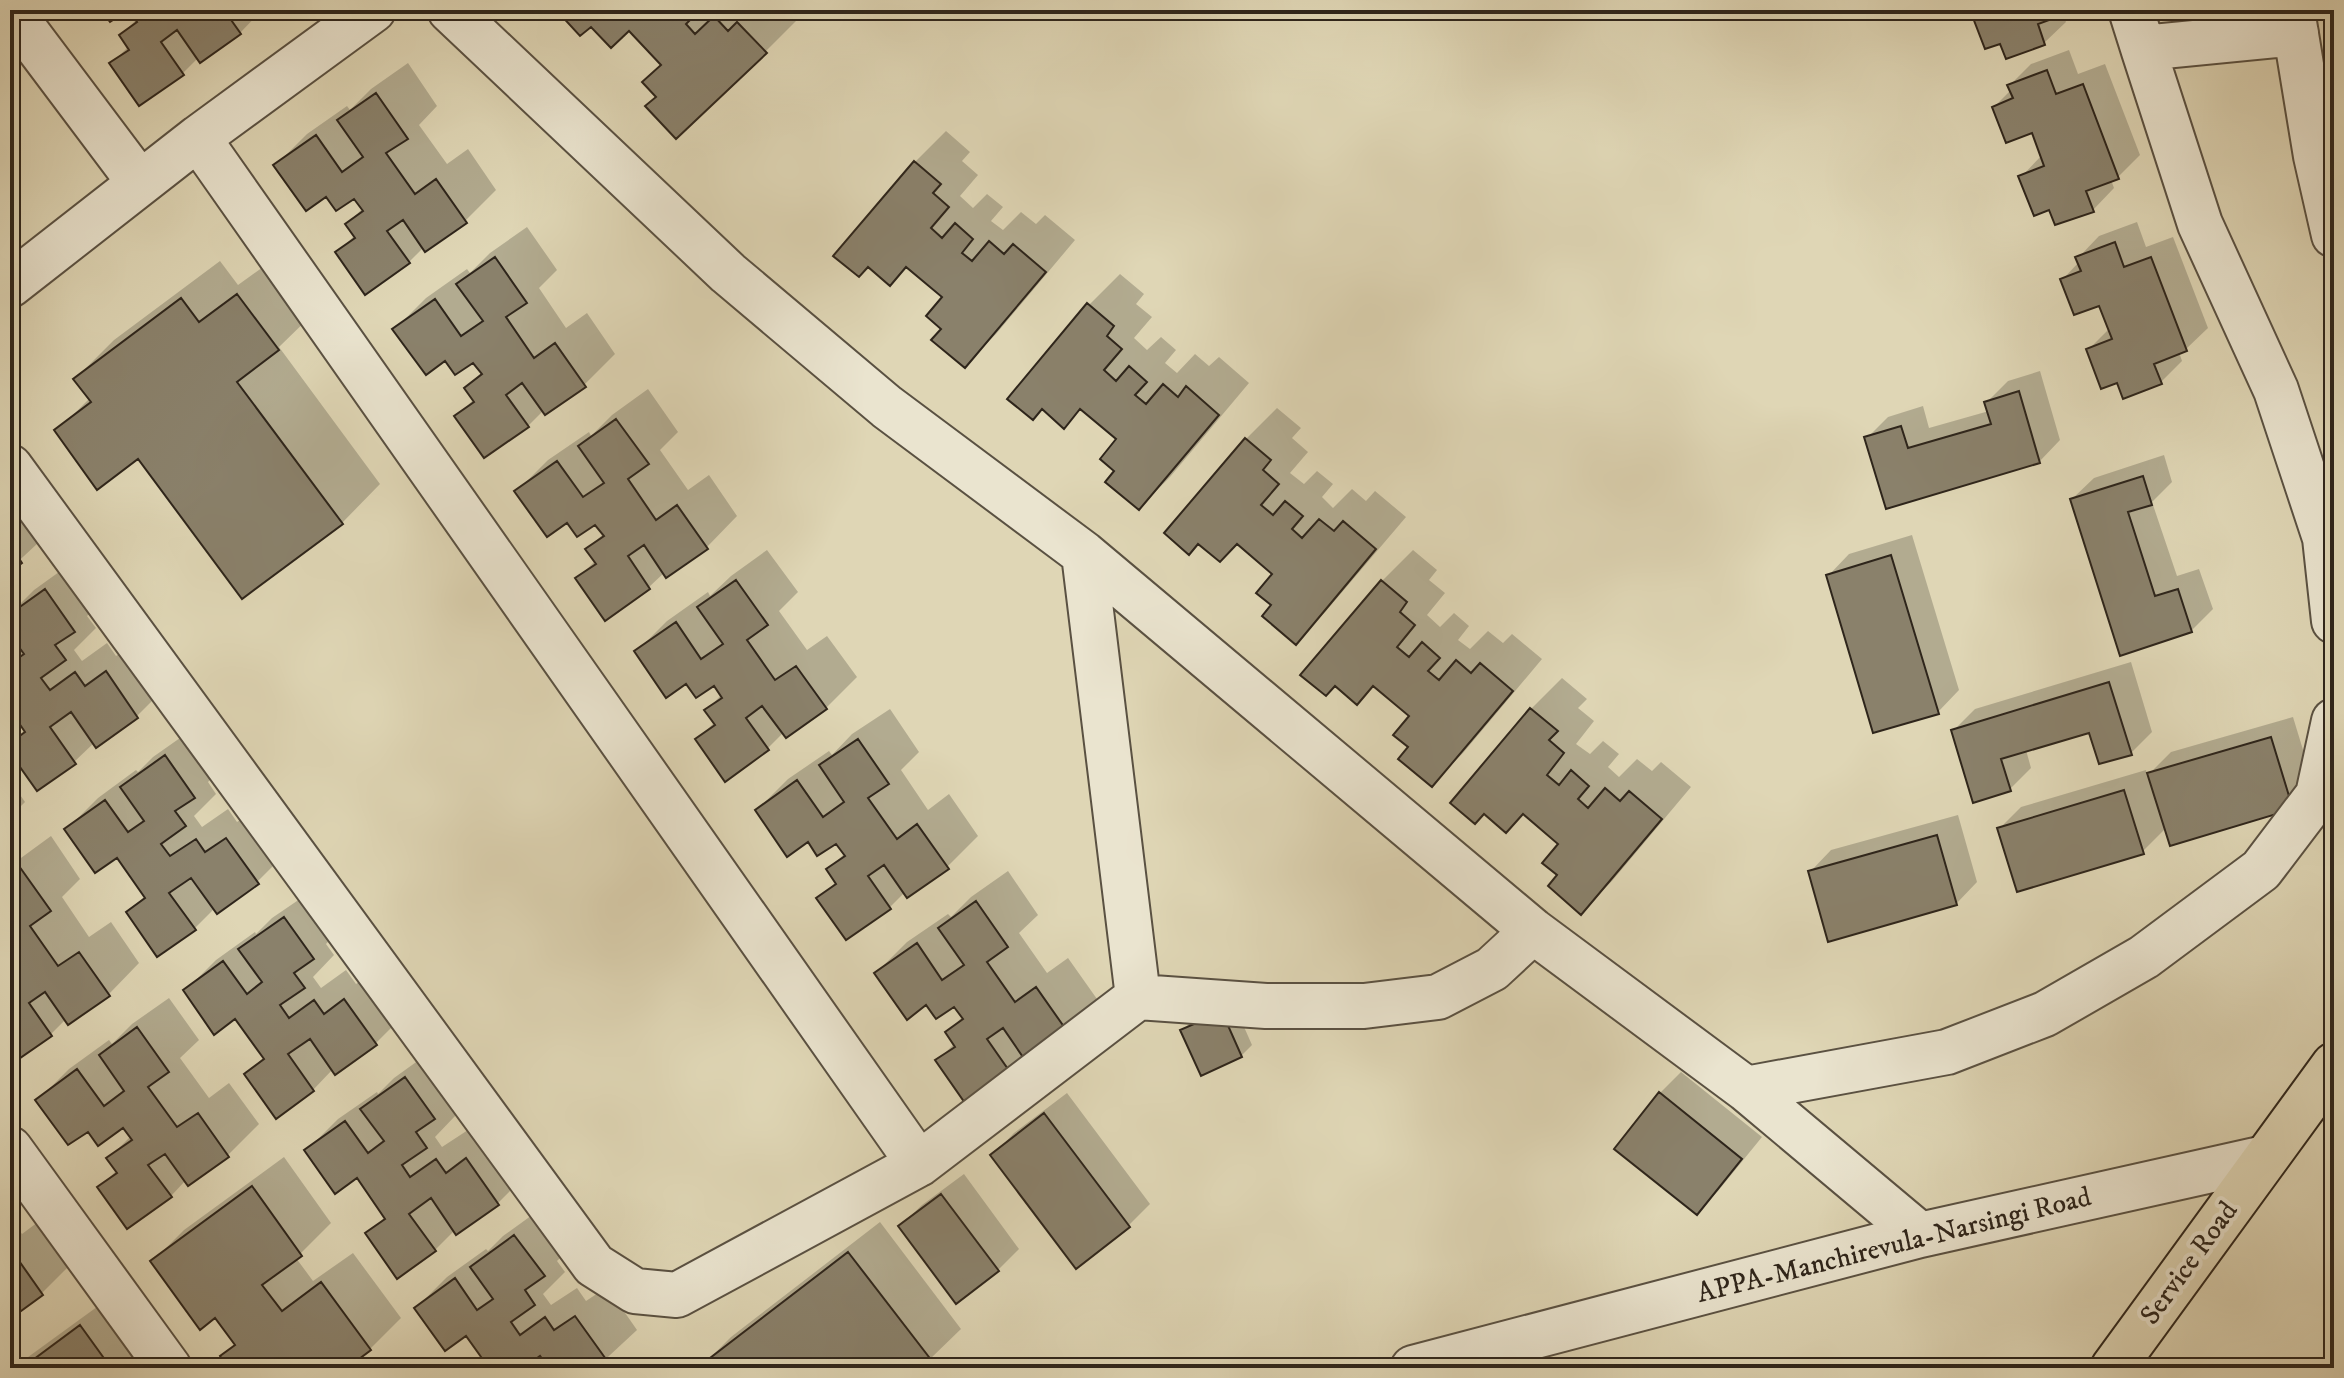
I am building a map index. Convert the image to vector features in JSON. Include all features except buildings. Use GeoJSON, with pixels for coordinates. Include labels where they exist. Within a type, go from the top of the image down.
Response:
{"type":"FeatureCollection","features":[{"type":"Feature","properties":{"kind":"main road"},"geometry":{"type":"LineString","coordinates":[[2265,1158],[2334,1065]]}},
{"type":"Feature","properties":{"kind":"main road","name":"Service Road"},"geometry":{"type":"LineString","coordinates":[[2113,1368],[2265,1158]]}},
{"type":"Feature","properties":{"kind":"street"},"geometry":{"type":"LineString","coordinates":[[10,10],[140,183]]}},
{"type":"Feature","properties":{"kind":"street"},"geometry":{"type":"LineString","coordinates":[[10,285],[198,138],[373,10]]}},
{"type":"Feature","properties":{"kind":"street"},"geometry":{"type":"LineString","coordinates":[[450,10],[728,273],[887,407],[1084,554],[1533,931],[1746,1089],[1920,1235]]}},
{"type":"Feature","properties":{"kind":"street"},"geometry":{"type":"LineString","coordinates":[[2334,235],[2316,156],[2294,21],[2137,29],[2200,224],[2276,390],[2325,538],[2334,621]]}},
{"type":"Feature","properties":{"kind":"street"},"geometry":{"type":"LineString","coordinates":[[198,138],[919,1164]]}},
{"type":"Feature","properties":{"kind":"street"},"geometry":{"type":"LineString","coordinates":[[10,467],[594,1265],[635,1291],[677,1295],[919,1164],[1138,997],[1266,1006],[1364,1006],[1438,997],[1492,969],[1533,931]]}},
{"type":"Feature","properties":{"kind":"street"},"geometry":{"type":"LineString","coordinates":[[1084,554],[1138,997]]}},
{"type":"Feature","properties":{"kind":"street"},"geometry":{"type":"LineString","coordinates":[[1746,1089],[1947,1052],[2045,1014],[2144,957],[2261,870],[2318,795],[2334,721]]}},
{"type":"Feature","properties":{"kind":"street"},"geometry":{"type":"LineString","coordinates":[[10,1149],[169,1368]]}},
{"type":"Feature","properties":{"kind":"street","name":"APPA-Manchirevula-Narsingi Road"},"geometry":{"type":"LineString","coordinates":[[1413,1368],[1920,1235],[2265,1158]]}}]}
